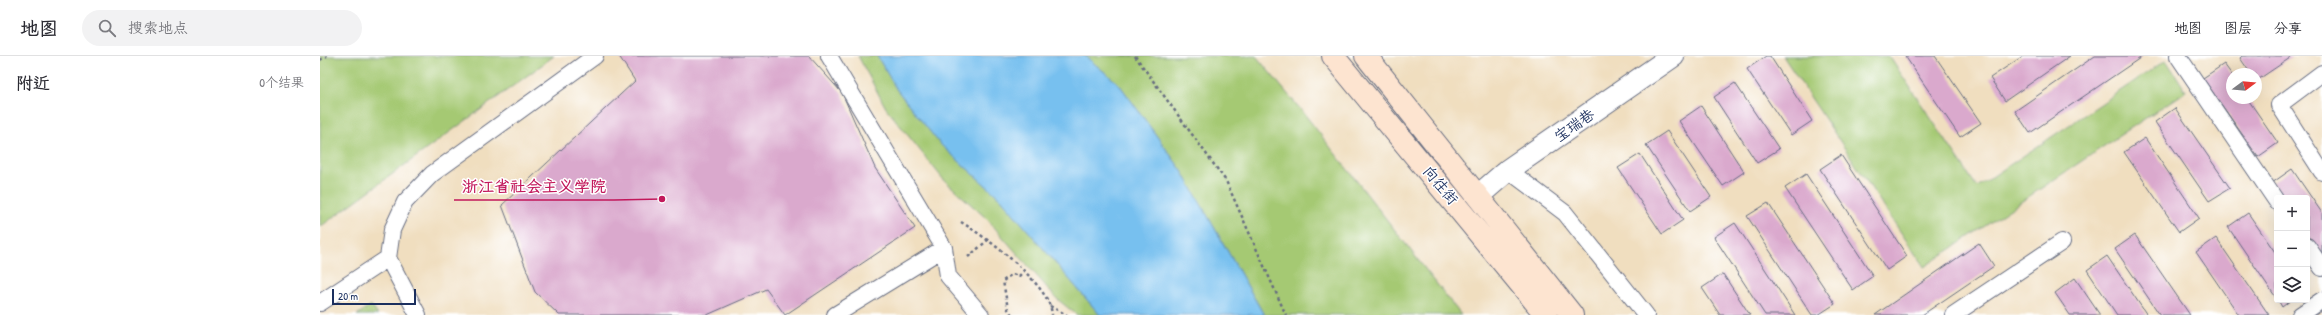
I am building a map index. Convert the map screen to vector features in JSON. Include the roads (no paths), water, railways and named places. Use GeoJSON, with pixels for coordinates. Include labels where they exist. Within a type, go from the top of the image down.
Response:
{"type":"FeatureCollection","features":[{"type":"Feature","properties":{"kind":"street","name":"向往街"},"geometry":{"type":"LineString","coordinates":[[1333,56],[1546,315]]}},
{"type":"Feature","properties":{"kind":"street","name":"向往街"},"geometry":{"type":"LineString","coordinates":[[1366,56],[1572,315]]}},
{"type":"Feature","properties":{"kind":"street","name":"宝瑞巷"},"geometry":{"type":"LineString","coordinates":[[1478,196],[1508,170],[1673,56]]}},
{"type":"Feature","properties":{"kind":"lane"},"geometry":{"type":"LineString","coordinates":[[418,315],[388,258],[392,230],[405,202],[432,174],[595,56]]}},
{"type":"Feature","properties":{"kind":"lane"},"geometry":{"type":"LineString","coordinates":[[829,56],[944,248],[948,276],[981,315]]}},
{"type":"Feature","properties":{"kind":"lane"},"geometry":{"type":"LineString","coordinates":[[2178,56],[2274,198]]}},
{"type":"Feature","properties":{"kind":"lane"},"geometry":{"type":"LineString","coordinates":[[2322,73],[2279,105],[2322,172]]}},
{"type":"Feature","properties":{"kind":"lane"},"geometry":{"type":"LineString","coordinates":[[1508,170],[1565,213],[1646,315]]}},
{"type":"Feature","properties":{"kind":"lane"},"geometry":{"type":"LineString","coordinates":[[1953,315],[2062,242]]}},
{"type":"Feature","properties":{"kind":"lane"},"geometry":{"type":"LineString","coordinates":[[835,315],[944,248]]}},
{"type":"Feature","properties":{"kind":"lane"},"geometry":{"type":"LineString","coordinates":[[2310,250],[2322,268]]}},
{"type":"Feature","properties":{"kind":"lane"},"geometry":{"type":"LineString","coordinates":[[320,303],[388,258]]}},
{"type":"Feature","properties":{"kind":"lane"},"geometry":{"type":"LineString","coordinates":[[2300,315],[2322,300]]}},
{"type":"Feature","properties":{"kind":"water"},"geometry":{"type":"Polygon","coordinates":[[[877,56],[1085,56],[1119,84],[1182,171],[1264,315],[1100,315],[1001,199],[940,144],[897,90],[877,56]]]}},
{"type":"Feature","properties":{"kind":"place","name":"浙江省社会主义学院"},"geometry":{"type":"Point","coordinates":[662,199]}}]}
